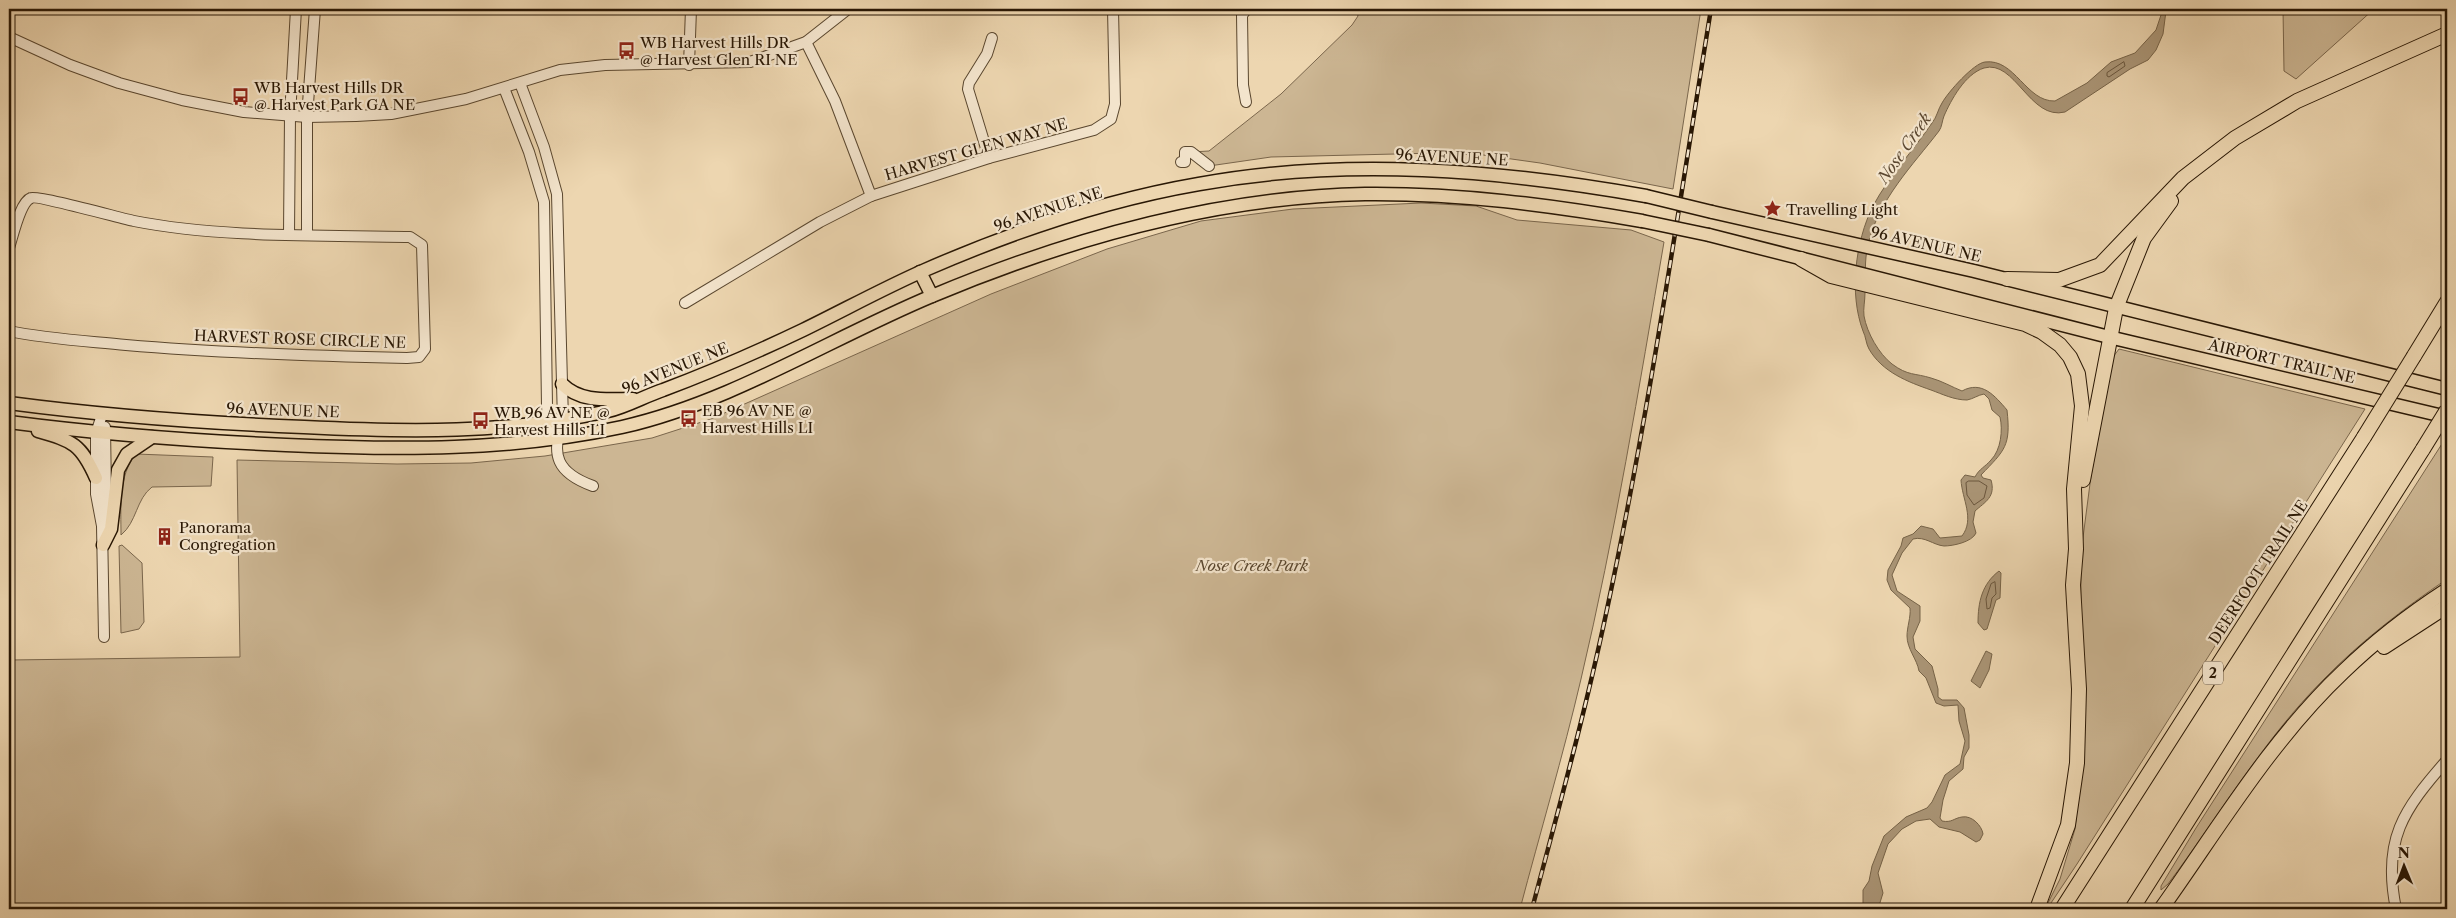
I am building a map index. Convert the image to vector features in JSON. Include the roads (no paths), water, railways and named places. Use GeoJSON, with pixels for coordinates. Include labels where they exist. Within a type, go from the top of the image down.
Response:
{"type":"FeatureCollection","features":[{"type":"Feature","properties":{"kind":"highway"},"geometry":{"type":"LineString","coordinates":[[2007,279],[2059,280],[2100,265],[2184,178],[2215,152],[2252,126],[2297,101],[2447,34]]}},
{"type":"Feature","properties":{"kind":"highway"},"geometry":{"type":"LineString","coordinates":[[2076,517],[2116,308],[2144,238],[2173,199],[2215,152]]}},
{"type":"Feature","properties":{"kind":"highway"},"geometry":{"type":"LineString","coordinates":[[1801,259],[1831,276],[1923,294],[2025,324],[2048,336],[2070,357],[2078,374],[2082,406],[2074,489],[2076,517],[2073,585],[2079,689],[2077,762],[2068,825],[2037,909]]}},
{"type":"Feature","properties":{"kind":"highway","name":"DEERFOOT TRAIL NE"},"geometry":{"type":"LineString","coordinates":[[2062,909],[2364,437],[2447,302]]}},
{"type":"Feature","properties":{"kind":"highway"},"geometry":{"type":"LineString","coordinates":[[2132,909],[2447,410]]}},
{"type":"Feature","properties":{"kind":"highway"},"geometry":{"type":"LineString","coordinates":[[2161,909],[2257,772],[2302,716],[2350,665],[2400,623],[2447,590]]}},
{"type":"Feature","properties":{"kind":"highway"},"geometry":{"type":"LineString","coordinates":[[2302,716],[2359,666],[2394,639],[2447,606]]}},
{"type":"Feature","properties":{"kind":"main road","name":"96 AVENUE NE"},"geometry":{"type":"LineString","coordinates":[[9,403],[102,415],[232,424],[393,430],[471,429],[563,421],[615,410],[638,399],[716,370],[920,272],[1053,222],[1137,197],[1199,184],[1243,177],[1353,170],[1450,171],[1521,176],[1646,196],[2007,279],[2116,308]]}},
{"type":"Feature","properties":{"kind":"main road"},"geometry":{"type":"LineString","coordinates":[[9,422],[101,433],[300,446],[410,449],[557,438],[623,426],[684,409],[738,388],[932,296],[1059,249],[1143,225],[1208,211],[1323,197],[1365,194],[1449,196],[1520,202],[1642,221],[1709,235],[1801,259]]}},
{"type":"Feature","properties":{"kind":"main road"},"geometry":{"type":"LineString","coordinates":[[920,272],[932,296]]}},
{"type":"Feature","properties":{"kind":"main road"},"geometry":{"type":"LineString","coordinates":[[1923,294],[2109,337]]}},
{"type":"Feature","properties":{"kind":"main road","name":"AIRPORT TRAIL NE"},"geometry":{"type":"LineString","coordinates":[[2116,308],[2447,389]]}},
{"type":"Feature","properties":{"kind":"main road","name":"AIRPORT TRAIL NE"},"geometry":{"type":"LineString","coordinates":[[2109,337],[2447,417]]}},
{"type":"Feature","properties":{"kind":"main road"},"geometry":{"type":"LineString","coordinates":[[562,384],[568,391],[585,398],[638,399]]}},
{"type":"Feature","properties":{"kind":"main road"},"geometry":{"type":"LineString","coordinates":[[9,422],[47,434],[79,448],[86,456],[96,478]]}},
{"type":"Feature","properties":{"kind":"main road"},"geometry":{"type":"LineString","coordinates":[[103,545],[112,529],[118,470],[127,454],[152,437]]}},
{"type":"Feature","properties":{"kind":"street"},"geometry":{"type":"LineString","coordinates":[[289,234],[290,116],[296,9]]}},
{"type":"Feature","properties":{"kind":"street"},"geometry":{"type":"LineString","coordinates":[[307,235],[307,117],[315,9]]}},
{"type":"Feature","properties":{"kind":"street"},"geometry":{"type":"LineString","coordinates":[[688,65],[692,9]]}},
{"type":"Feature","properties":{"kind":"street"},"geometry":{"type":"LineString","coordinates":[[9,37],[119,84],[182,100],[244,112],[307,117],[391,114],[466,99],[560,70],[605,65],[688,65],[750,62],[806,42],[848,9]]}},
{"type":"Feature","properties":{"kind":"street","name":"HARVEST GLEN WAY NE"},"geometry":{"type":"LineString","coordinates":[[806,42],[835,101],[871,196],[990,158],[1094,130],[1111,119],[1115,104],[1113,9]]}},
{"type":"Feature","properties":{"kind":"street"},"geometry":{"type":"LineString","coordinates":[[1246,102],[1243,85],[1242,15],[1247,9],[1253,9]]}},
{"type":"Feature","properties":{"kind":"street"},"geometry":{"type":"LineString","coordinates":[[990,158],[968,88],[969,82],[987,54],[992,38]]}},
{"type":"Feature","properties":{"kind":"street"},"geometry":{"type":"LineString","coordinates":[[520,83],[544,147],[557,194],[563,421],[557,438],[556,454],[566,473],[593,486]]}},
{"type":"Feature","properties":{"kind":"street"},"geometry":{"type":"LineString","coordinates":[[504,88],[529,152],[544,202],[548,422],[557,438]]}},
{"type":"Feature","properties":{"kind":"street"},"geometry":{"type":"LineString","coordinates":[[1181,162],[1185,162],[1185,152],[1191,152],[1209,166]]}},
{"type":"Feature","properties":{"kind":"street","name":"HARVEST ROSE CIRCLE NE"},"geometry":{"type":"LineString","coordinates":[[9,248],[26,200],[37,196],[93,212],[153,224],[307,235],[410,237],[422,245],[425,349],[419,357],[270,354],[64,339],[9,331]]}},
{"type":"Feature","properties":{"kind":"street"},"geometry":{"type":"LineString","coordinates":[[685,302],[820,222],[871,196]]}},
{"type":"Feature","properties":{"kind":"street"},"geometry":{"type":"LineString","coordinates":[[102,415],[96,494],[102,526],[104,636]]}},
{"type":"Feature","properties":{"kind":"street"},"geometry":{"type":"LineString","coordinates":[[101,433],[106,494],[102,526]]}},
{"type":"Feature","properties":{"kind":"street"},"geometry":{"type":"LineString","coordinates":[[2396,909],[2391,864],[2400,825],[2417,794],[2447,760]]}},
{"type":"Feature","properties":{"kind":"water"},"geometry":{"type":"Polygon","coordinates":[[[2163,9],[2178,9],[2166,11],[2163,34],[2156,50],[2148,60],[2130,69],[2065,112],[2053,112],[2042,108],[2005,72],[1995,68],[1984,68],[1977,71],[1960,88],[1944,116],[1941,128],[1888,198],[1873,229],[1866,257],[1864,313],[1868,329],[1878,349],[1892,364],[1907,372],[1935,379],[1962,391],[1976,387],[1988,391],[2007,410],[2008,432],[2007,440],[2001,453],[1981,475],[1983,478],[1991,480],[1992,491],[1989,499],[1975,511],[1973,522],[1976,533],[1974,536],[1962,543],[1944,546],[1917,538],[1913,539],[1902,553],[1892,575],[1897,591],[1920,606],[1920,621],[1913,637],[1915,649],[1932,666],[1938,689],[1938,697],[1942,700],[1957,700],[1964,708],[1969,735],[1969,748],[1964,757],[1963,769],[1949,781],[1940,818],[1942,821],[1951,821],[1962,817],[1973,819],[1979,825],[1983,834],[1980,840],[1976,842],[1960,832],[1939,827],[1930,819],[1916,821],[1902,829],[1888,844],[1878,873],[1883,893],[1878,909],[1863,909],[1863,890],[1869,881],[1872,866],[1884,836],[1906,817],[1927,808],[1932,802],[1945,775],[1960,764],[1965,741],[1959,721],[1958,705],[1944,706],[1936,703],[1926,678],[1919,671],[1907,641],[1910,608],[1891,590],[1887,580],[1888,570],[1901,546],[1903,538],[1913,534],[1921,526],[1933,529],[1940,538],[1962,536],[1966,529],[1968,516],[1961,480],[1965,475],[1975,477],[1994,456],[1999,445],[2001,428],[2000,417],[1992,410],[1989,399],[1984,394],[1967,400],[1948,396],[1896,375],[1874,357],[1867,345],[1859,316],[1855,285],[1858,252],[1867,220],[1879,195],[1934,121],[1945,98],[1955,85],[1974,67],[1985,62],[2005,67],[2036,95],[2055,101],[2087,83],[2111,62],[2135,53],[2156,30],[2163,9]]]}},
{"type":"Feature","properties":{"kind":"water"},"geometry":{"type":"Polygon","coordinates":[[[1999,571],[2001,573],[2000,598],[1996,600],[1987,629],[1984,630],[1978,623],[1980,601],[1985,588],[1999,571]]]}},
{"type":"Feature","properties":{"kind":"water"},"geometry":{"type":"Polygon","coordinates":[[[1986,651],[1992,654],[1989,670],[1980,688],[1971,681],[1986,651]]]}},
{"type":"Feature","properties":{"kind":"railway"},"geometry":{"type":"LineString","coordinates":[[1532,909],[1571,762],[1622,539],[1662,312],[1711,9]]}},
{"type":"Feature","properties":{"kind":"place","name":"WB Harvest Hills DR @ Harvest Glen RI NE"},"geometry":{"type":"Point","coordinates":[626,51]}},
{"type":"Feature","properties":{"kind":"place","name":"WB Harvest Hills DR @ Harvest Park GA NE"},"geometry":{"type":"Point","coordinates":[240,96]}},
{"type":"Feature","properties":{"kind":"place","name":"Travelling Light"},"geometry":{"type":"Point","coordinates":[1772,209]}},
{"type":"Feature","properties":{"kind":"place","name":"EB 96 AV NE @ Harvest Hills LI"},"geometry":{"type":"Point","coordinates":[688,419]}},
{"type":"Feature","properties":{"kind":"place","name":"WB 96 AV NE @ Harvest Hills LI"},"geometry":{"type":"Point","coordinates":[480,421]}},
{"type":"Feature","properties":{"kind":"place","name":"Panorama Congregation"},"geometry":{"type":"Point","coordinates":[165,536]}},
{"type":"Feature","properties":{"kind":"water label","name":"Nose Creek"},"geometry":{"type":"Point","coordinates":[1904,148]}},
{"type":"Feature","properties":{"kind":"park label","name":"Nose Creek Park"},"geometry":{"type":"Point","coordinates":[1252,565]}}]}
